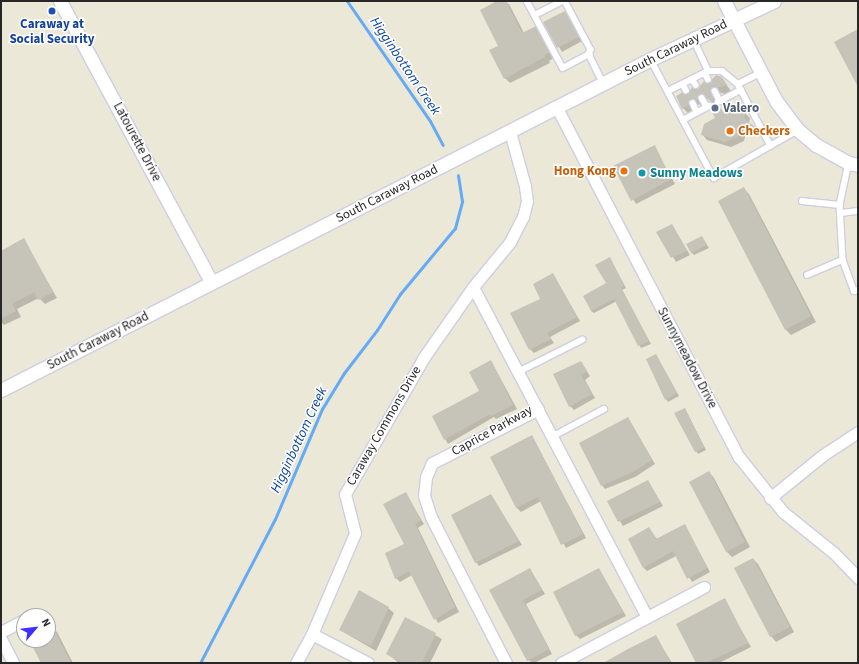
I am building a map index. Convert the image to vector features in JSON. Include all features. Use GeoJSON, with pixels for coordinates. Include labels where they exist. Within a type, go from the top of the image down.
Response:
{"type":"FeatureCollection","features":[{"type":"Feature","properties":{"kind":"street","name":"Latourette Drive"},"geometry":{"type":"LineString","coordinates":[[60,1],[212,282]]}},
{"type":"Feature","properties":{"kind":"street"},"geometry":{"type":"LineString","coordinates":[[724,1],[776,101],[798,130],[816,145],[853,164]]}},
{"type":"Feature","properties":{"kind":"street","name":"South Caraway Road"},"geometry":{"type":"LineString","coordinates":[[1,390],[510,132],[603,83],[774,1]]}},
{"type":"Feature","properties":{"kind":"street","name":"Sunnymeadow Drive"},"geometry":{"type":"LineString","coordinates":[[557,108],[739,457],[770,498],[800,526],[834,553],[858,578]]}},
{"type":"Feature","properties":{"kind":"street"},"geometry":{"type":"LineString","coordinates":[[473,287],[510,242],[526,208],[525,186],[510,132]]}},
{"type":"Feature","properties":{"kind":"street","name":"Caprice Parkway"},"geometry":{"type":"LineString","coordinates":[[473,287],[538,409],[432,463],[426,477],[424,496],[431,517],[506,663]]}},
{"type":"Feature","properties":{"kind":"street","name":"Caraway Commons Drive"},"geometry":{"type":"LineString","coordinates":[[296,663],[312,634],[355,533],[345,494],[424,357],[473,287]]}},
{"type":"Feature","properties":{"kind":"street"},"geometry":{"type":"LineString","coordinates":[[538,409],[647,617]]}},
{"type":"Feature","properties":{"kind":"street"},"geometry":{"type":"LineString","coordinates":[[770,498],[823,455],[858,432]]}},
{"type":"Feature","properties":{"kind":"street"},"geometry":{"type":"LineString","coordinates":[[561,663],[704,587]]}},
{"type":"Feature","properties":{"kind":"street"},"geometry":{"type":"LineString","coordinates":[[1,632],[16,624]]}},
{"type":"Feature","properties":{"kind":"street"},"geometry":{"type":"LineString","coordinates":[[312,634],[368,663]]}},
{"type":"Feature","properties":{"kind":"street"},"geometry":{"type":"LineString","coordinates":[[1,639],[14,663]]}},
{"type":"Feature","properties":{"kind":"lane"},"geometry":{"type":"LineString","coordinates":[[527,1],[563,68],[589,54]]}},
{"type":"Feature","properties":{"kind":"lane"},"geometry":{"type":"LineString","coordinates":[[535,16],[562,1]]}},
{"type":"Feature","properties":{"kind":"lane"},"geometry":{"type":"LineString","coordinates":[[566,1],[591,50],[589,54],[603,83]]}},
{"type":"Feature","properties":{"kind":"lane"},"geometry":{"type":"LineString","coordinates":[[692,39],[707,72],[708,79]]}},
{"type":"Feature","properties":{"kind":"lane"},"geometry":{"type":"LineString","coordinates":[[651,59],[714,178],[798,130]]}},
{"type":"Feature","properties":{"kind":"lane"},"geometry":{"type":"LineString","coordinates":[[668,91],[707,72],[722,71],[740,87],[771,146]]}},
{"type":"Feature","properties":{"kind":"lane"},"geometry":{"type":"LineString","coordinates":[[715,91],[719,101],[761,73]]}},
{"type":"Feature","properties":{"kind":"lane"},"geometry":{"type":"LineString","coordinates":[[692,79],[696,85]]}},
{"type":"Feature","properties":{"kind":"lane"},"geometry":{"type":"LineString","coordinates":[[683,84],[686,90]]}},
{"type":"Feature","properties":{"kind":"lane"},"geometry":{"type":"LineString","coordinates":[[683,120],[708,107],[702,98]]}},
{"type":"Feature","properties":{"kind":"lane"},"geometry":{"type":"LineString","coordinates":[[693,103],[697,112]]}},
{"type":"Feature","properties":{"kind":"lane"},"geometry":{"type":"LineString","coordinates":[[853,164],[840,205],[843,260],[854,291],[858,290]]}},
{"type":"Feature","properties":{"kind":"lane"},"geometry":{"type":"LineString","coordinates":[[802,201],[840,205]]}},
{"type":"Feature","properties":{"kind":"lane"},"geometry":{"type":"LineString","coordinates":[[841,213],[858,211]]}},
{"type":"Feature","properties":{"kind":"lane"},"geometry":{"type":"LineString","coordinates":[[807,275],[843,260]]}},
{"type":"Feature","properties":{"kind":"lane"},"geometry":{"type":"LineString","coordinates":[[518,372],[582,340]]}},
{"type":"Feature","properties":{"kind":"lane"},"geometry":{"type":"LineString","coordinates":[[552,437],[604,409]]}},
{"type":"Feature","properties":{"kind":"building"},"geometry":{"type":"Polygon","coordinates":[[[497,1],[506,1],[522,33],[536,26],[550,52],[544,55],[545,57],[504,79],[489,50],[498,46],[480,10],[497,1]]]}},
{"type":"Feature","properties":{"kind":"building"},"geometry":{"type":"Polygon","coordinates":[[[565,11],[579,37],[557,48],[543,22],[565,11]]]}},
{"type":"Feature","properties":{"kind":"building"},"geometry":{"type":"Polygon","coordinates":[[[858,29],[858,87],[834,42],[858,29]]]}},
{"type":"Feature","properties":{"kind":"building","name":"Valero"},"geometry":{"type":"Polygon","coordinates":[[[716,75],[722,77],[727,85],[711,89],[714,104],[720,106],[724,115],[736,109],[746,112],[744,118],[756,128],[742,124],[739,136],[725,142],[701,135],[704,124],[715,118],[711,110],[713,104],[704,95],[700,95],[697,101],[691,99],[689,105],[682,109],[676,96],[683,92],[688,94],[692,87],[698,89],[704,81],[710,83],[716,75]]]}},
{"type":"Feature","properties":{"kind":"building","name":"Sunny Meadows"},"geometry":{"type":"Polygon","coordinates":[[[655,145],[671,179],[631,201],[613,166],[655,145]]]}},
{"type":"Feature","properties":{"kind":"building"},"geometry":{"type":"Polygon","coordinates":[[[744,187],[811,316],[785,330],[718,201],[744,187]]]}},
{"type":"Feature","properties":{"kind":"building"},"geometry":{"type":"Polygon","coordinates":[[[672,224],[687,251],[671,258],[656,232],[672,224]]]}},
{"type":"Feature","properties":{"kind":"building"},"geometry":{"type":"Polygon","coordinates":[[[702,236],[707,245],[691,253],[686,244],[702,236]]]}},
{"type":"Feature","properties":{"kind":"building"},"geometry":{"type":"Polygon","coordinates":[[[24,238],[53,292],[38,300],[34,292],[12,304],[16,311],[1,319],[1,251],[24,238]]]}},
{"type":"Feature","properties":{"kind":"building"},"geometry":{"type":"Polygon","coordinates":[[[610,257],[624,286],[621,287],[649,341],[638,346],[614,299],[591,311],[583,296],[606,283],[595,265],[610,257]]]}},
{"type":"Feature","properties":{"kind":"building"},"geometry":{"type":"Polygon","coordinates":[[[553,273],[577,317],[547,333],[551,339],[529,350],[510,313],[540,299],[533,284],[553,273]]]}},
{"type":"Feature","properties":{"kind":"building"},"geometry":{"type":"Polygon","coordinates":[[[656,354],[677,393],[665,400],[646,359],[656,354]]]}},
{"type":"Feature","properties":{"kind":"building"},"geometry":{"type":"Polygon","coordinates":[[[491,360],[513,405],[491,416],[490,414],[444,440],[432,416],[479,391],[469,372],[491,360]]]}},
{"type":"Feature","properties":{"kind":"building"},"geometry":{"type":"Polygon","coordinates":[[[581,361],[587,371],[581,375],[592,394],[569,407],[553,374],[581,361]]]}},
{"type":"Feature","properties":{"kind":"building"},"geometry":{"type":"Polygon","coordinates":[[[685,408],[704,447],[695,452],[674,413],[685,408]]]}},
{"type":"Feature","properties":{"kind":"building"},"geometry":{"type":"Polygon","coordinates":[[[628,417],[652,460],[631,473],[601,486],[579,443],[628,417]]]}},
{"type":"Feature","properties":{"kind":"building"},"geometry":{"type":"Polygon","coordinates":[[[532,435],[583,534],[561,545],[538,497],[516,508],[490,457],[532,435]]]}},
{"type":"Feature","properties":{"kind":"building"},"geometry":{"type":"Polygon","coordinates":[[[709,471],[745,542],[726,552],[689,482],[709,471]]]}},
{"type":"Feature","properties":{"kind":"building"},"geometry":{"type":"Polygon","coordinates":[[[648,480],[660,502],[618,522],[607,501],[648,480]]]}},
{"type":"Feature","properties":{"kind":"building"},"geometry":{"type":"Polygon","coordinates":[[[406,492],[421,520],[415,524],[455,607],[434,620],[409,571],[395,579],[385,553],[404,544],[383,504],[406,492]]]}},
{"type":"Feature","properties":{"kind":"building"},"geometry":{"type":"Polygon","coordinates":[[[491,494],[519,541],[475,563],[451,515],[491,494]]]}},
{"type":"Feature","properties":{"kind":"building"},"geometry":{"type":"Polygon","coordinates":[[[685,524],[707,568],[687,579],[673,551],[643,568],[628,539],[649,527],[656,539],[685,524]]]}},
{"type":"Feature","properties":{"kind":"building"},"geometry":{"type":"Polygon","coordinates":[[[753,558],[790,627],[770,637],[734,568],[753,558]]]}},
{"type":"Feature","properties":{"kind":"building"},"geometry":{"type":"Polygon","coordinates":[[[530,568],[542,590],[523,600],[549,649],[527,661],[489,590],[530,568]]]}},
{"type":"Feature","properties":{"kind":"building"},"geometry":{"type":"Polygon","coordinates":[[[599,568],[623,612],[575,636],[553,592],[599,568]]]}},
{"type":"Feature","properties":{"kind":"building"},"geometry":{"type":"Polygon","coordinates":[[[359,590],[389,607],[371,646],[339,630],[359,590]]]}},
{"type":"Feature","properties":{"kind":"building"},"geometry":{"type":"Polygon","coordinates":[[[725,598],[748,643],[706,663],[696,663],[676,624],[725,598]]]}},
{"type":"Feature","properties":{"kind":"building"},"geometry":{"type":"Polygon","coordinates":[[[405,617],[436,633],[422,663],[402,663],[386,654],[405,617]]]}},
{"type":"Feature","properties":{"kind":"building"},"geometry":{"type":"Polygon","coordinates":[[[56,634],[71,663],[41,663],[33,648],[56,648],[56,634]]]}},
{"type":"Feature","properties":{"kind":"building"},"geometry":{"type":"Polygon","coordinates":[[[656,635],[671,663],[603,663],[628,649],[656,635]]]}},
{"type":"Feature","properties":{"kind":"waterway","name":"Higginbottom Creek"},"geometry":{"type":"LineString","coordinates":[[347,1],[430,121],[443,145]]}},
{"type":"Feature","properties":{"kind":"waterway","name":"Higginbottom Creek"},"geometry":{"type":"LineString","coordinates":[[200,663],[275,519],[322,409],[344,373],[377,330],[400,294],[455,228],[462,201],[458,175]]}},
{"type":"Feature","properties":{"kind":"place","name":"Caraway at Social Security"},"geometry":{"type":"Point","coordinates":[52,11]}},
{"type":"Feature","properties":{"kind":"place","name":"Valero"},"geometry":{"type":"Point","coordinates":[715,108]}},
{"type":"Feature","properties":{"kind":"place","name":"Checkers"},"geometry":{"type":"Point","coordinates":[730,131]}},
{"type":"Feature","properties":{"kind":"place","name":"Hong Kong"},"geometry":{"type":"Point","coordinates":[624,171]}},
{"type":"Feature","properties":{"kind":"place","name":"Sunny Meadows"},"geometry":{"type":"Point","coordinates":[642,173]}}]}
